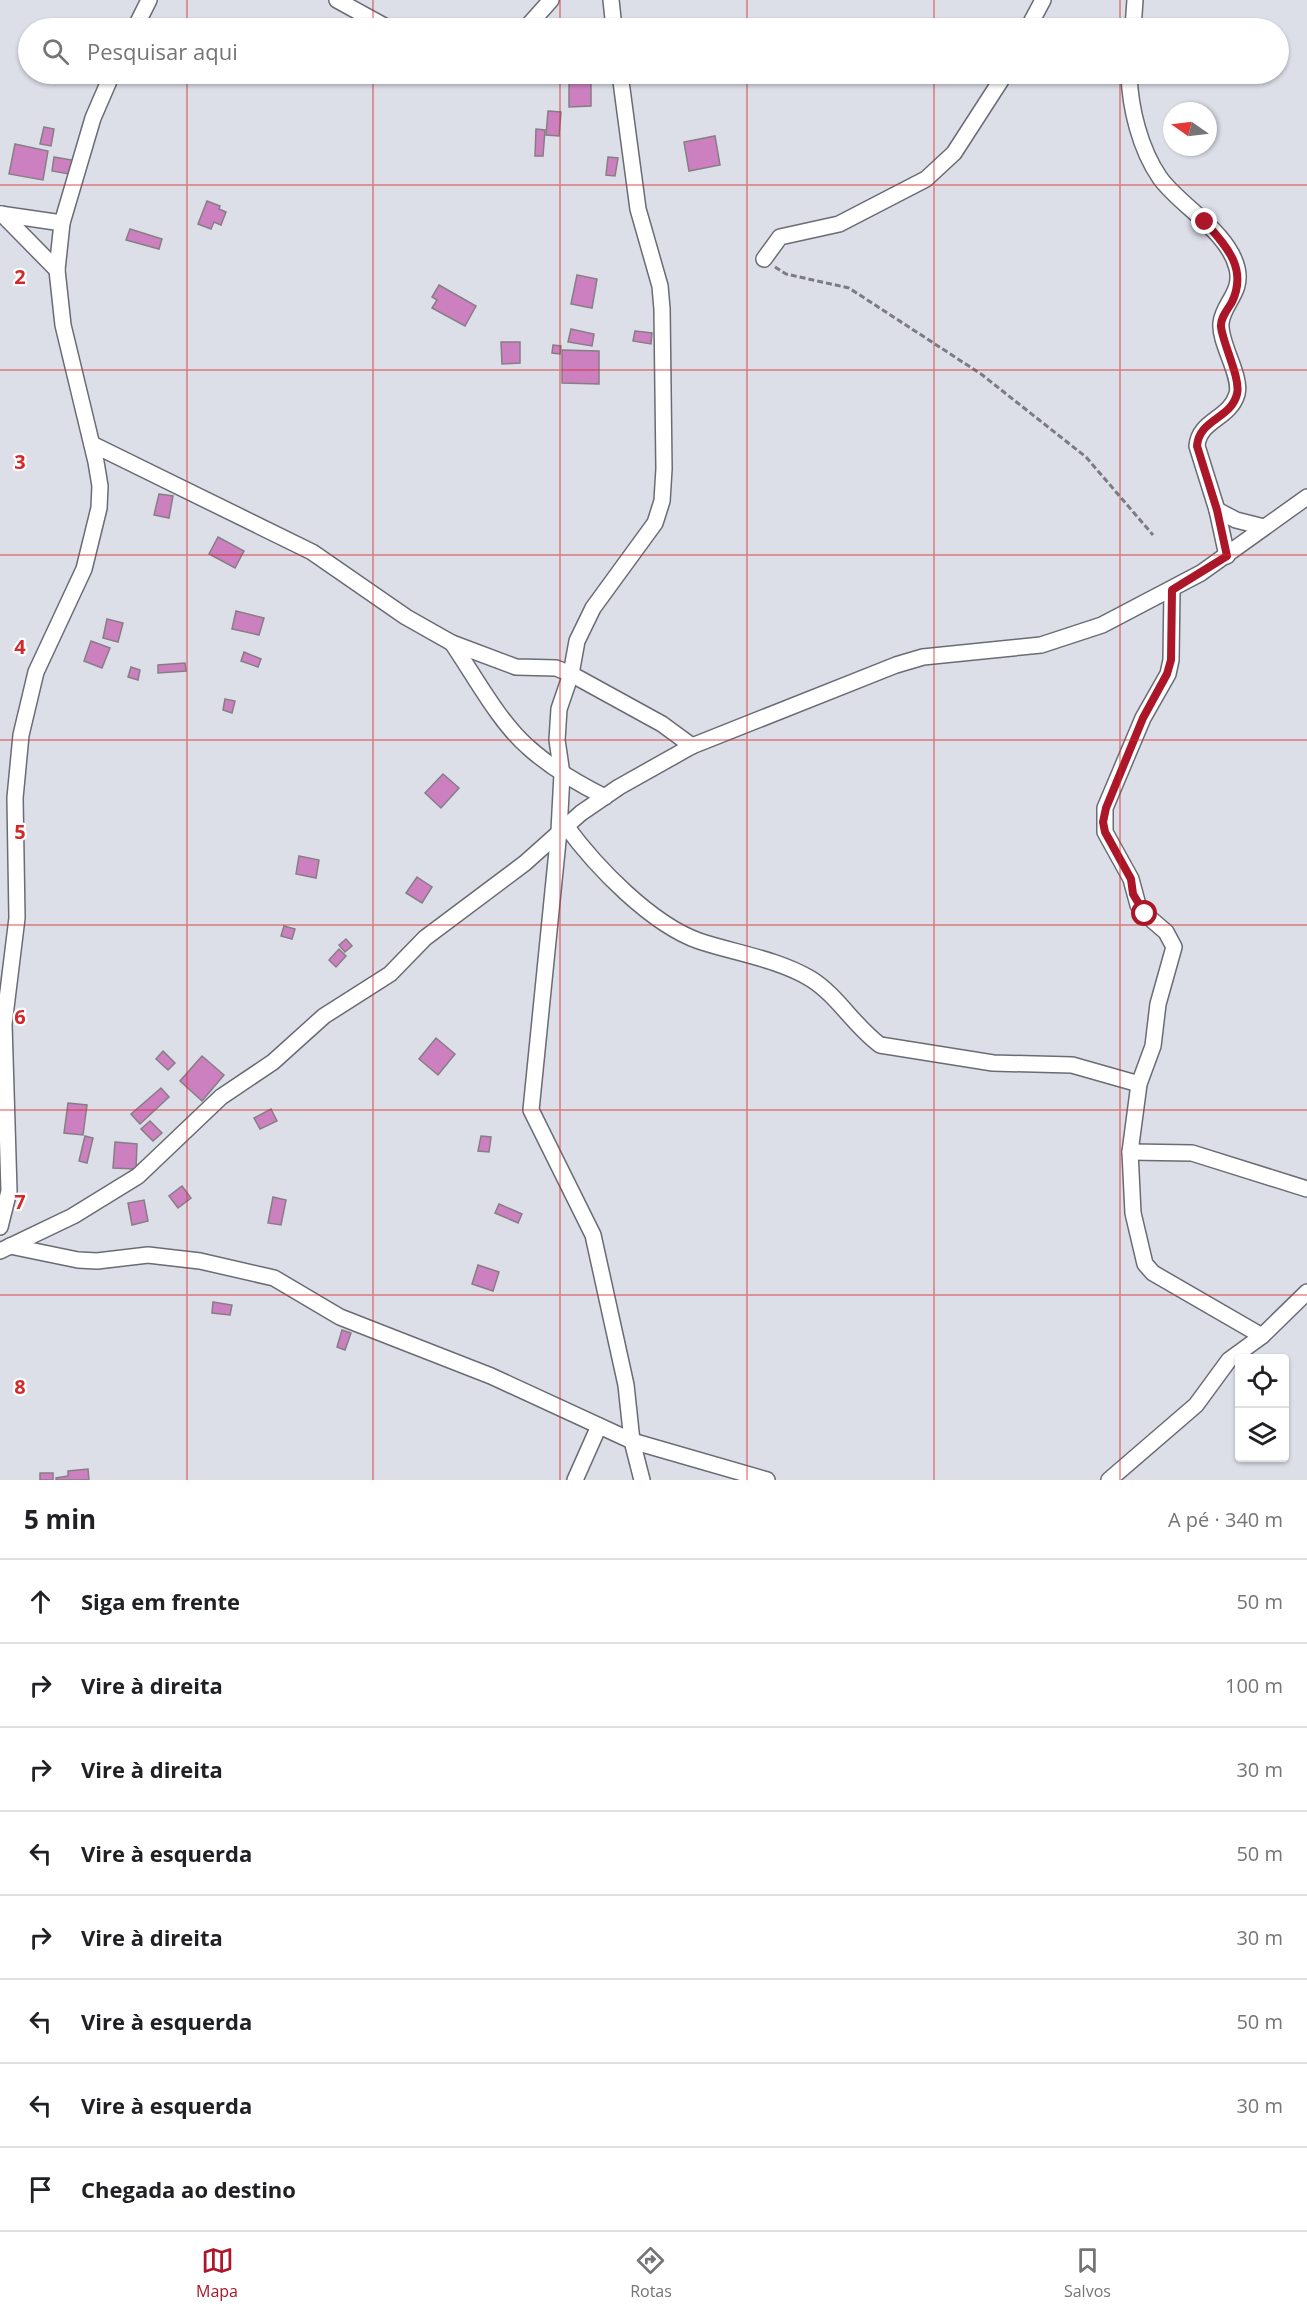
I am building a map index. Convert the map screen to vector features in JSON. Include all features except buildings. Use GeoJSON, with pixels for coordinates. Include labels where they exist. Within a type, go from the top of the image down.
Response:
{"type":"FeatureCollection","features":[{"type":"Feature","properties":{"kind":"street"},"geometry":{"type":"LineString","coordinates":[[140,18],[149,0]]}},
{"type":"Feature","properties":{"kind":"street"},"geometry":{"type":"LineString","coordinates":[[337,0],[370,18]]}},
{"type":"Feature","properties":{"kind":"street"},"geometry":{"type":"LineString","coordinates":[[535,18],[551,0]]}},
{"type":"Feature","properties":{"kind":"street"},"geometry":{"type":"LineString","coordinates":[[611,0],[613,18]]}},
{"type":"Feature","properties":{"kind":"street"},"geometry":{"type":"LineString","coordinates":[[1033,18],[1043,0]]}},
{"type":"Feature","properties":{"kind":"street"},"geometry":{"type":"LineString","coordinates":[[1134,18],[1135,0]]}},
{"type":"Feature","properties":{"kind":"street"},"geometry":{"type":"LineString","coordinates":[[0,1227],[9,1191],[4,1024],[17,918],[15,798],[21,735],[36,672],[84,569],[99,508],[100,486],[93,444],[63,325],[57,270],[62,223],[93,118],[108,84]]}},
{"type":"Feature","properties":{"kind":"street"},"geometry":{"type":"LineString","coordinates":[[621,84],[638,209],[660,286],[664,468],[662,501],[655,523],[593,608],[577,641],[571,674],[559,708],[557,740],[562,774],[563,828],[531,1110],[593,1235],[626,1385],[632,1441],[642,1480]]}},
{"type":"Feature","properties":{"kind":"street"},"geometry":{"type":"LineString","coordinates":[[764,259],[780,237],[839,224],[926,179],[954,153],[999,84]]}},
{"type":"Feature","properties":{"kind":"street"},"geometry":{"type":"LineString","coordinates":[[1130,84],[1140,135],[1161,179],[1205,222],[1228,249],[1237,265],[1239,278],[1237,289],[1221,326],[1238,392],[1233,404],[1203,427],[1197,436],[1197,446],[1217,510],[1227,556]]}},
{"type":"Feature","properties":{"kind":"street"},"geometry":{"type":"LineString","coordinates":[[1,214],[62,223]]}},
{"type":"Feature","properties":{"kind":"street"},"geometry":{"type":"LineString","coordinates":[[1,214],[57,270]]}},
{"type":"Feature","properties":{"kind":"street"},"geometry":{"type":"LineString","coordinates":[[93,444],[312,552],[406,617],[452,643],[516,668],[556,668],[571,674],[662,724],[692,746]]}},
{"type":"Feature","properties":{"kind":"street"},"geometry":{"type":"LineString","coordinates":[[5,1248],[73,1215],[138,1176],[221,1097],[273,1062],[324,1016],[390,974],[425,938],[525,863],[563,828],[605,797],[692,746],[896,665],[923,657],[1041,645],[1102,625],[1172,590],[1227,556],[1307,497]]}},
{"type":"Feature","properties":{"kind":"street"},"geometry":{"type":"LineString","coordinates":[[1217,510],[1236,520],[1264,527]]}},
{"type":"Feature","properties":{"kind":"street"},"geometry":{"type":"LineString","coordinates":[[1172,590],[1171,660],[1167,674],[1143,718],[1106,808],[1103,822],[1105,832],[1131,879],[1138,904],[1145,914],[1166,932],[1174,947],[1158,1004],[1153,1046],[1139,1084],[1130,1152],[1131,1196],[1145,1264],[1153,1273],[1262,1336]]}},
{"type":"Feature","properties":{"kind":"street"},"geometry":{"type":"LineString","coordinates":[[452,643],[514,733],[562,774],[605,797]]}},
{"type":"Feature","properties":{"kind":"street"},"geometry":{"type":"LineString","coordinates":[[563,828],[601,870],[670,927],[698,940],[809,978],[833,997],[866,1034],[880,1045],[993,1063],[1072,1065],[1139,1084]]}},
{"type":"Feature","properties":{"kind":"street"},"geometry":{"type":"LineString","coordinates":[[1130,1152],[1192,1153],[1307,1189]]}},
{"type":"Feature","properties":{"kind":"street"},"geometry":{"type":"LineString","coordinates":[[5,1248],[97,1261],[148,1255],[200,1261],[274,1278],[340,1317],[490,1376],[632,1441],[767,1480]]}},
{"type":"Feature","properties":{"kind":"street"},"geometry":{"type":"LineString","coordinates":[[1109,1480],[1196,1405],[1229,1360],[1262,1336],[1307,1292]]}},
{"type":"Feature","properties":{"kind":"street"},"geometry":{"type":"LineString","coordinates":[[575,1480],[598,1426]]}},
{"type":"Feature","properties":{"kind":"path"},"geometry":{"type":"LineString","coordinates":[[764,259],[786,274],[849,288],[981,374],[1086,457],[1153,535]]}},
{"type":"Feature","properties":{"kind":"route"},"geometry":{"type":"LineString","coordinates":[[1145,914],[1133,894],[1131,879],[1125,866],[1105,832],[1103,822],[1106,808],[1143,718],[1167,674],[1171,660],[1172,590],[1227,556],[1223,530],[1197,446],[1197,436],[1203,427],[1217,419],[1233,404],[1238,392],[1221,321],[1233,300],[1239,278],[1237,265],[1228,249],[1205,222]]}}]}
